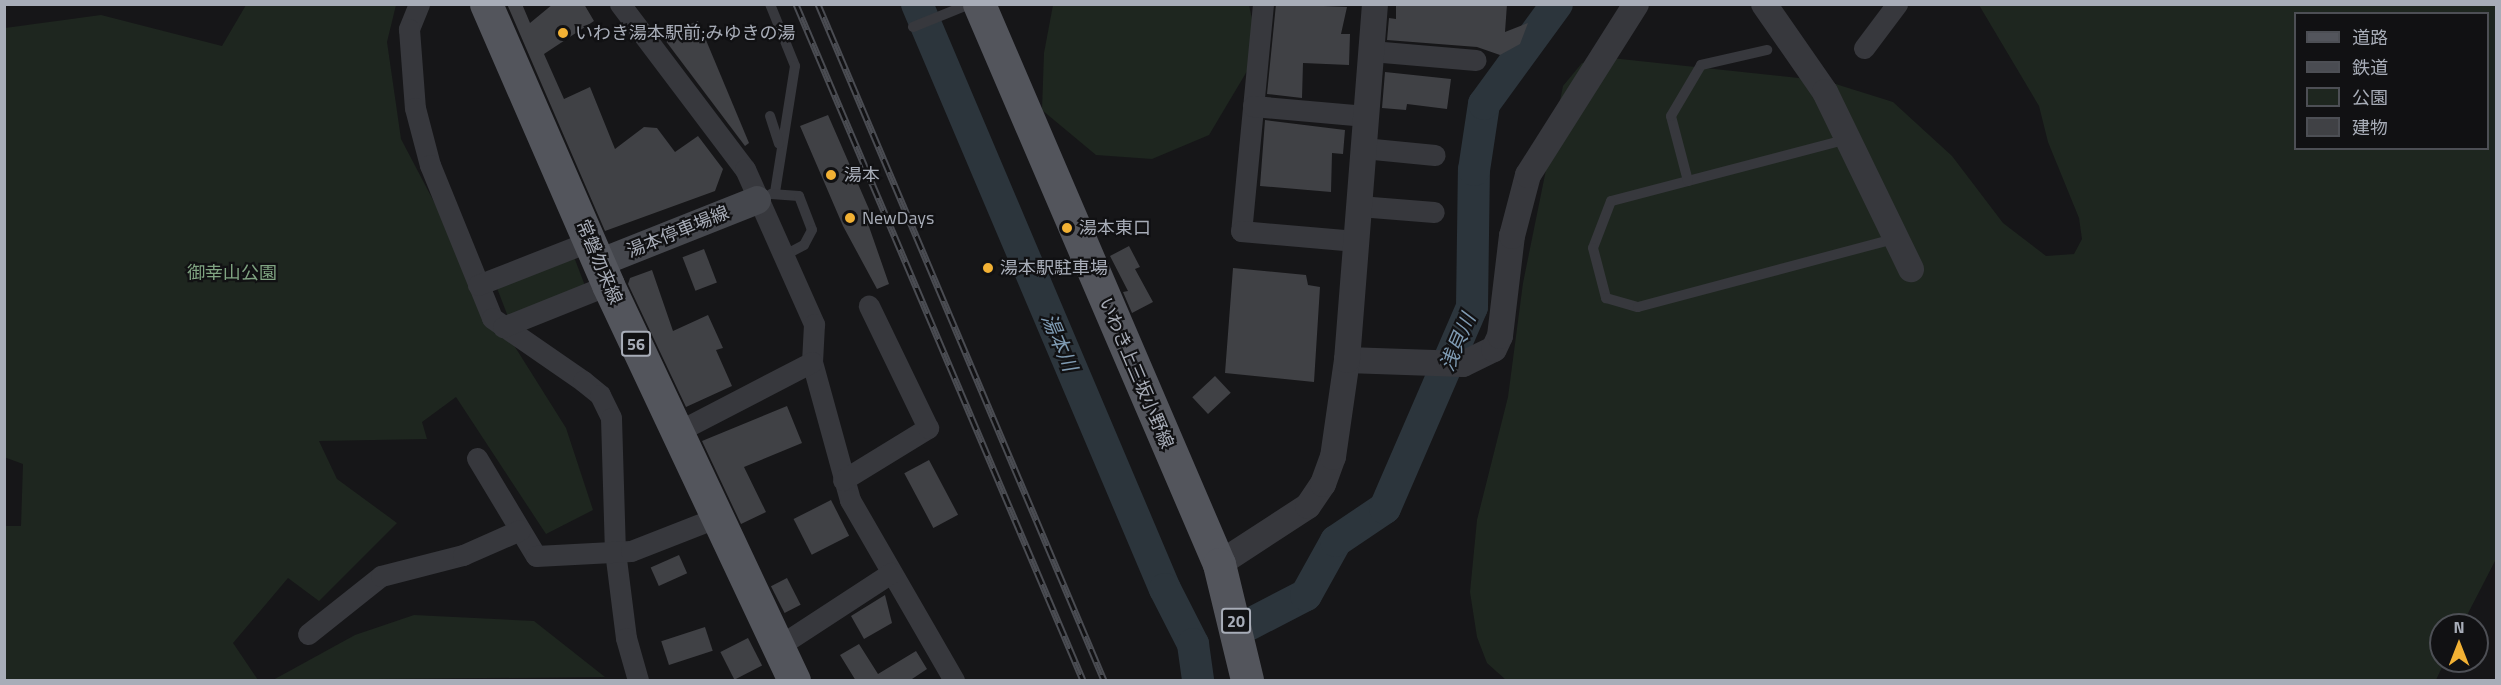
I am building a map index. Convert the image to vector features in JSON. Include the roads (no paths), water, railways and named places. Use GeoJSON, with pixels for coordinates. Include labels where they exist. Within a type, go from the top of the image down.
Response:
{"type":"FeatureCollection","features":[{"type":"Feature","properties":{"kind":"main road","name":"常磐勿来線"},"geometry":{"type":"LineString","coordinates":[[486,4],[599,263],[715,518],[794,681]]}},
{"type":"Feature","properties":{"kind":"main road","name":"いわき上三坂小野線"},"geometry":{"type":"LineString","coordinates":[[979,4],[1219,564],[1247,681]]}},
{"type":"Feature","properties":{"kind":"main road","name":"湯本停車場線"},"geometry":{"type":"LineString","coordinates":[[599,263],[766,196]]}},
{"type":"Feature","properties":{"kind":"street"},"geometry":{"type":"LineString","coordinates":[[419,4],[409,30],[415,108],[430,165],[492,318],[583,381],[606,405],[611,418],[615,551],[626,638],[638,681]]}},
{"type":"Feature","properties":{"kind":"street"},"geometry":{"type":"LineString","coordinates":[[620,4],[766,196],[783,256],[814,324],[812,362],[843,480],[862,527],[954,681]]}},
{"type":"Feature","properties":{"kind":"street"},"geometry":{"type":"LineString","coordinates":[[1263,4],[1241,231],[1356,241]]}},
{"type":"Feature","properties":{"kind":"street"},"geometry":{"type":"LineString","coordinates":[[1219,564],[1290,522],[1323,484],[1339,426],[1347,360],[1375,4]]}},
{"type":"Feature","properties":{"kind":"street"},"geometry":{"type":"LineString","coordinates":[[1347,360],[1463,364],[1485,357],[1500,336],[1512,236],[1528,175],[1541,149],[1595,75],[1636,4]]}},
{"type":"Feature","properties":{"kind":"street"},"geometry":{"type":"LineString","coordinates":[[1764,4],[1850,138],[1911,269]]}},
{"type":"Feature","properties":{"kind":"street"},"geometry":{"type":"LineString","coordinates":[[1864,48],[1898,4]]}},
{"type":"Feature","properties":{"kind":"street"},"geometry":{"type":"LineString","coordinates":[[1371,51],[1476,60]]}},
{"type":"Feature","properties":{"kind":"street"},"geometry":{"type":"LineString","coordinates":[[1253,106],[1366,116]]}},
{"type":"Feature","properties":{"kind":"street"},"geometry":{"type":"LineString","coordinates":[[1364,148],[1435,155]]}},
{"type":"Feature","properties":{"kind":"street"},"geometry":{"type":"LineString","coordinates":[[1359,206],[1434,212]]}},
{"type":"Feature","properties":{"kind":"street"},"geometry":{"type":"LineString","coordinates":[[478,285],[599,263]]}},
{"type":"Feature","properties":{"kind":"street"},"geometry":{"type":"LineString","coordinates":[[503,327],[599,263]]}},
{"type":"Feature","properties":{"kind":"street"},"geometry":{"type":"LineString","coordinates":[[843,480],[928,428],[869,306]]}},
{"type":"Feature","properties":{"kind":"street"},"geometry":{"type":"LineString","coordinates":[[677,432],[812,362]]}},
{"type":"Feature","properties":{"kind":"street"},"geometry":{"type":"LineString","coordinates":[[477,458],[536,556],[615,551],[656,544],[715,518]]}},
{"type":"Feature","properties":{"kind":"street"},"geometry":{"type":"LineString","coordinates":[[308,634],[381,576],[463,555],[520,530]]}},
{"type":"Feature","properties":{"kind":"street"},"geometry":{"type":"LineString","coordinates":[[779,646],[891,573]]}},
{"type":"Feature","properties":{"kind":"lane"},"geometry":{"type":"LineString","coordinates":[[770,4],[795,66],[780,147],[766,196],[799,196],[812,230],[804,245],[783,256]]}},
{"type":"Feature","properties":{"kind":"lane"},"geometry":{"type":"LineString","coordinates":[[914,27],[970,4]]}},
{"type":"Feature","properties":{"kind":"lane"},"geometry":{"type":"LineString","coordinates":[[1688,181],[1671,116],[1701,65],[1767,50]]}},
{"type":"Feature","properties":{"kind":"lane"},"geometry":{"type":"LineString","coordinates":[[770,116],[780,147]]}},
{"type":"Feature","properties":{"kind":"lane"},"geometry":{"type":"LineString","coordinates":[[1850,138],[1611,201],[1593,248],[1606,298],[1638,307],[1898,238]]}},
{"type":"Feature","properties":{"kind":"waterway","name":"湯本川"},"geometry":{"type":"LineString","coordinates":[[917,4],[1165,589],[1193,644],[1198,680]]}},
{"type":"Feature","properties":{"kind":"waterway","name":"浅貝川"},"geometry":{"type":"LineString","coordinates":[[1250,624],[1306,595],[1336,541],[1385,508],[1472,307],[1474,170],[1484,104],[1557,4]]}},
{"type":"Feature","properties":{"kind":"railway"},"geometry":{"type":"LineString","coordinates":[[796,4],[1083,680]]}},
{"type":"Feature","properties":{"kind":"railway"},"geometry":{"type":"LineString","coordinates":[[818,4],[1104,680]]}},
{"type":"Feature","properties":{"kind":"place","name":"いわき湯本駅前;みゆきの湯"},"geometry":{"type":"Point","coordinates":[563,33]}},
{"type":"Feature","properties":{"kind":"place","name":"湯本"},"geometry":{"type":"Point","coordinates":[831,175]}},
{"type":"Feature","properties":{"kind":"place","name":"NewDays"},"geometry":{"type":"Point","coordinates":[850,218]}},
{"type":"Feature","properties":{"kind":"place","name":"湯本東口"},"geometry":{"type":"Point","coordinates":[1067,228]}},
{"type":"Feature","properties":{"kind":"place","name":"湯本駅駐車場"},"geometry":{"type":"Point","coordinates":[988,268]}},
{"type":"Feature","properties":{"kind":"park label","name":"御幸山公園"},"geometry":{"type":"Point","coordinates":[232,273]}}]}
